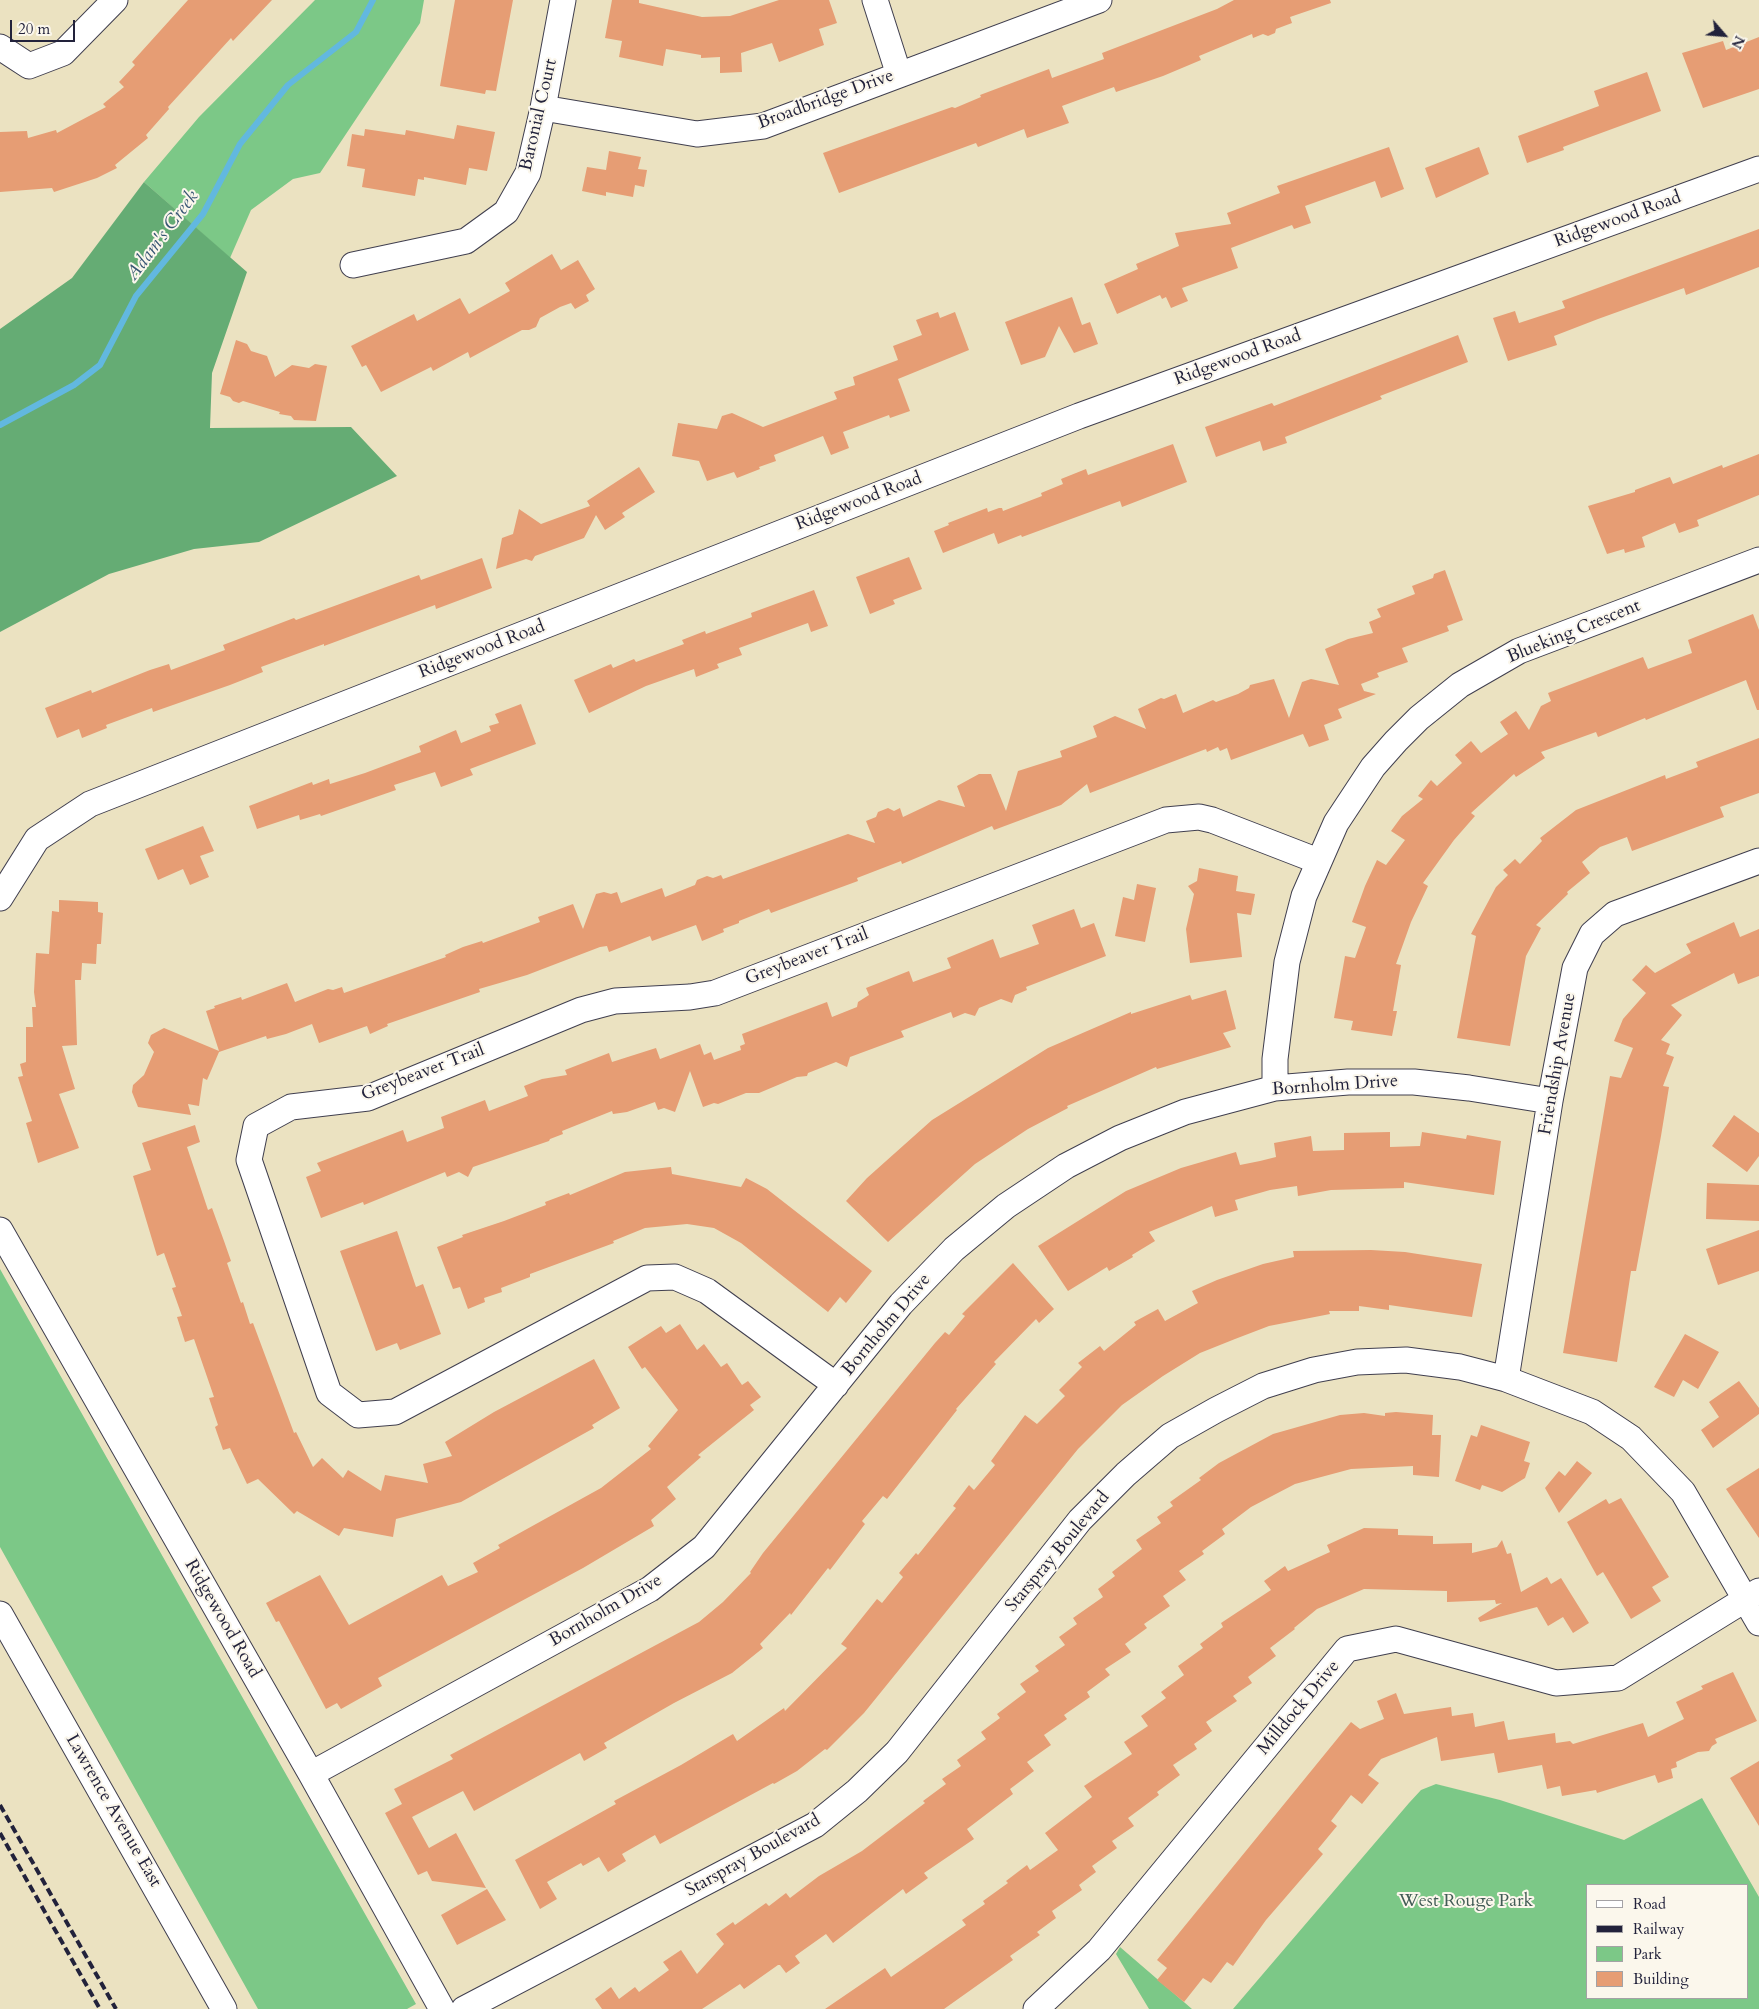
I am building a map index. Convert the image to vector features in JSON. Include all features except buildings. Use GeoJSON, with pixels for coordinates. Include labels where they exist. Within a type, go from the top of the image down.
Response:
{"type":"FeatureCollection","features":[{"type":"Feature","properties":{"kind":"street"},"geometry":{"type":"LineString","coordinates":[[0,47],[29,66],[63,54],[115,0]]}},
{"type":"Feature","properties":{"kind":"street","name":"Baronial Court"},"geometry":{"type":"LineString","coordinates":[[353,265],[466,241],[506,212],[528,173],[543,108],[563,0]]}},
{"type":"Feature","properties":{"kind":"street"},"geometry":{"type":"LineString","coordinates":[[875,0],[899,75]]}},
{"type":"Feature","properties":{"kind":"street","name":"Broadbridge Drive"},"geometry":{"type":"LineString","coordinates":[[543,108],[697,134],[764,126],[1098,0]]}},
{"type":"Feature","properties":{"kind":"street","name":"Ridgewood Road"},"geometry":{"type":"LineString","coordinates":[[0,898],[36,839],[90,804],[1079,416],[1759,169]]}},
{"type":"Feature","properties":{"kind":"street","name":"Blueking Crescent"},"geometry":{"type":"LineString","coordinates":[[1275,1088],[1275,1059],[1287,962],[1296,921],[1318,861],[1336,823],[1373,768],[1419,718],[1460,685],[1519,651],[1759,560]]}},
{"type":"Feature","properties":{"kind":"street","name":"Greybeaver Trail"},"geometry":{"type":"LineString","coordinates":[[836,1384],[708,1291],[675,1277],[647,1278],[395,1412],[358,1415],[329,1393],[249,1160],[256,1126],[291,1106],[368,1098],[580,1010],[615,1001],[690,997],[714,993],[1166,820],[1199,817],[1212,820],[1318,861]]}},
{"type":"Feature","properties":{"kind":"street","name":"Friendship Avenue"},"geometry":{"type":"LineString","coordinates":[[1506,1379],[1550,1101],[1575,968],[1592,934],[1616,914],[1759,860]]}},
{"type":"Feature","properties":{"kind":"street","name":"Bornholm Drive"},"geometry":{"type":"LineString","coordinates":[[311,1774],[650,1589],[704,1547],[908,1298],[954,1249],[1006,1206],[1066,1166],[1120,1138],[1184,1112],[1275,1088],[1348,1082],[1414,1082],[1469,1088],[1550,1101]]}},
{"type":"Feature","properties":{"kind":"street","name":"Ridgewood Road"},"geometry":{"type":"LineString","coordinates":[[0,1230],[311,1774],[442,2009]]}},
{"type":"Feature","properties":{"kind":"street","name":"Starspray Boulevard"},"geometry":{"type":"LineString","coordinates":[[464,2009],[815,1825],[857,1791],[897,1752],[1080,1520],[1126,1474],[1170,1436],[1263,1386],[1314,1370],[1357,1362],[1406,1360],[1460,1367],[1506,1379],[1592,1412],[1631,1438],[1683,1492],[1752,1595],[1759,1623]]}},
{"type":"Feature","properties":{"kind":"street","name":"Milldock Drive"},"geometry":{"type":"LineString","coordinates":[[1036,2009],[1099,1950],[1347,1649],[1396,1639],[1556,1683],[1618,1678],[1752,1595]]}},
{"type":"Feature","properties":{"kind":"street","name":"Lawrence Avenue East"},"geometry":{"type":"LineString","coordinates":[[0,1614],[224,2009]]}},
{"type":"Feature","properties":{"kind":"green space"},"geometry":{"type":"Polygon","coordinates":[[[315,0],[424,0],[420,23],[320,173],[293,179],[251,210],[230,258],[144,182],[199,117],[315,0]]]}},
{"type":"Feature","properties":{"kind":"green space"},"geometry":{"type":"Polygon","coordinates":[[[144,182],[247,272],[212,373],[210,428],[351,427],[397,476],[259,542],[194,549],[109,574],[0,632],[0,329],[72,278],[144,182]]]}},
{"type":"Feature","properties":{"kind":"green space"},"geometry":{"type":"Polygon","coordinates":[[[0,1269],[416,2004],[407,2009],[258,2009],[0,1547],[0,1269]]]}},
{"type":"Feature","properties":{"kind":"green space","name":"West Rouge Park"},"geometry":{"type":"Polygon","coordinates":[[[1436,1784],[1500,1800],[1624,1840],[1702,1798],[1759,1897],[1759,2009],[1233,2009],[1421,1790],[1436,1784]]]}},
{"type":"Feature","properties":{"kind":"green space"},"geometry":{"type":"Polygon","coordinates":[[[1120,1947],[1192,2009],[1149,2009],[1116,1954],[1120,1947]]]}},
{"type":"Feature","properties":{"kind":"waterway","name":"Adam's Creek"},"geometry":{"type":"LineString","coordinates":[[0,425],[74,385],[100,365],[136,296],[203,214],[240,144],[288,85],[356,32],[373,0]]}},
{"type":"Feature","properties":{"kind":"railway"},"geometry":{"type":"LineString","coordinates":[[0,1805],[116,2009]]}},
{"type":"Feature","properties":{"kind":"railway"},"geometry":{"type":"LineString","coordinates":[[0,1833],[100,2009]]}}]}
